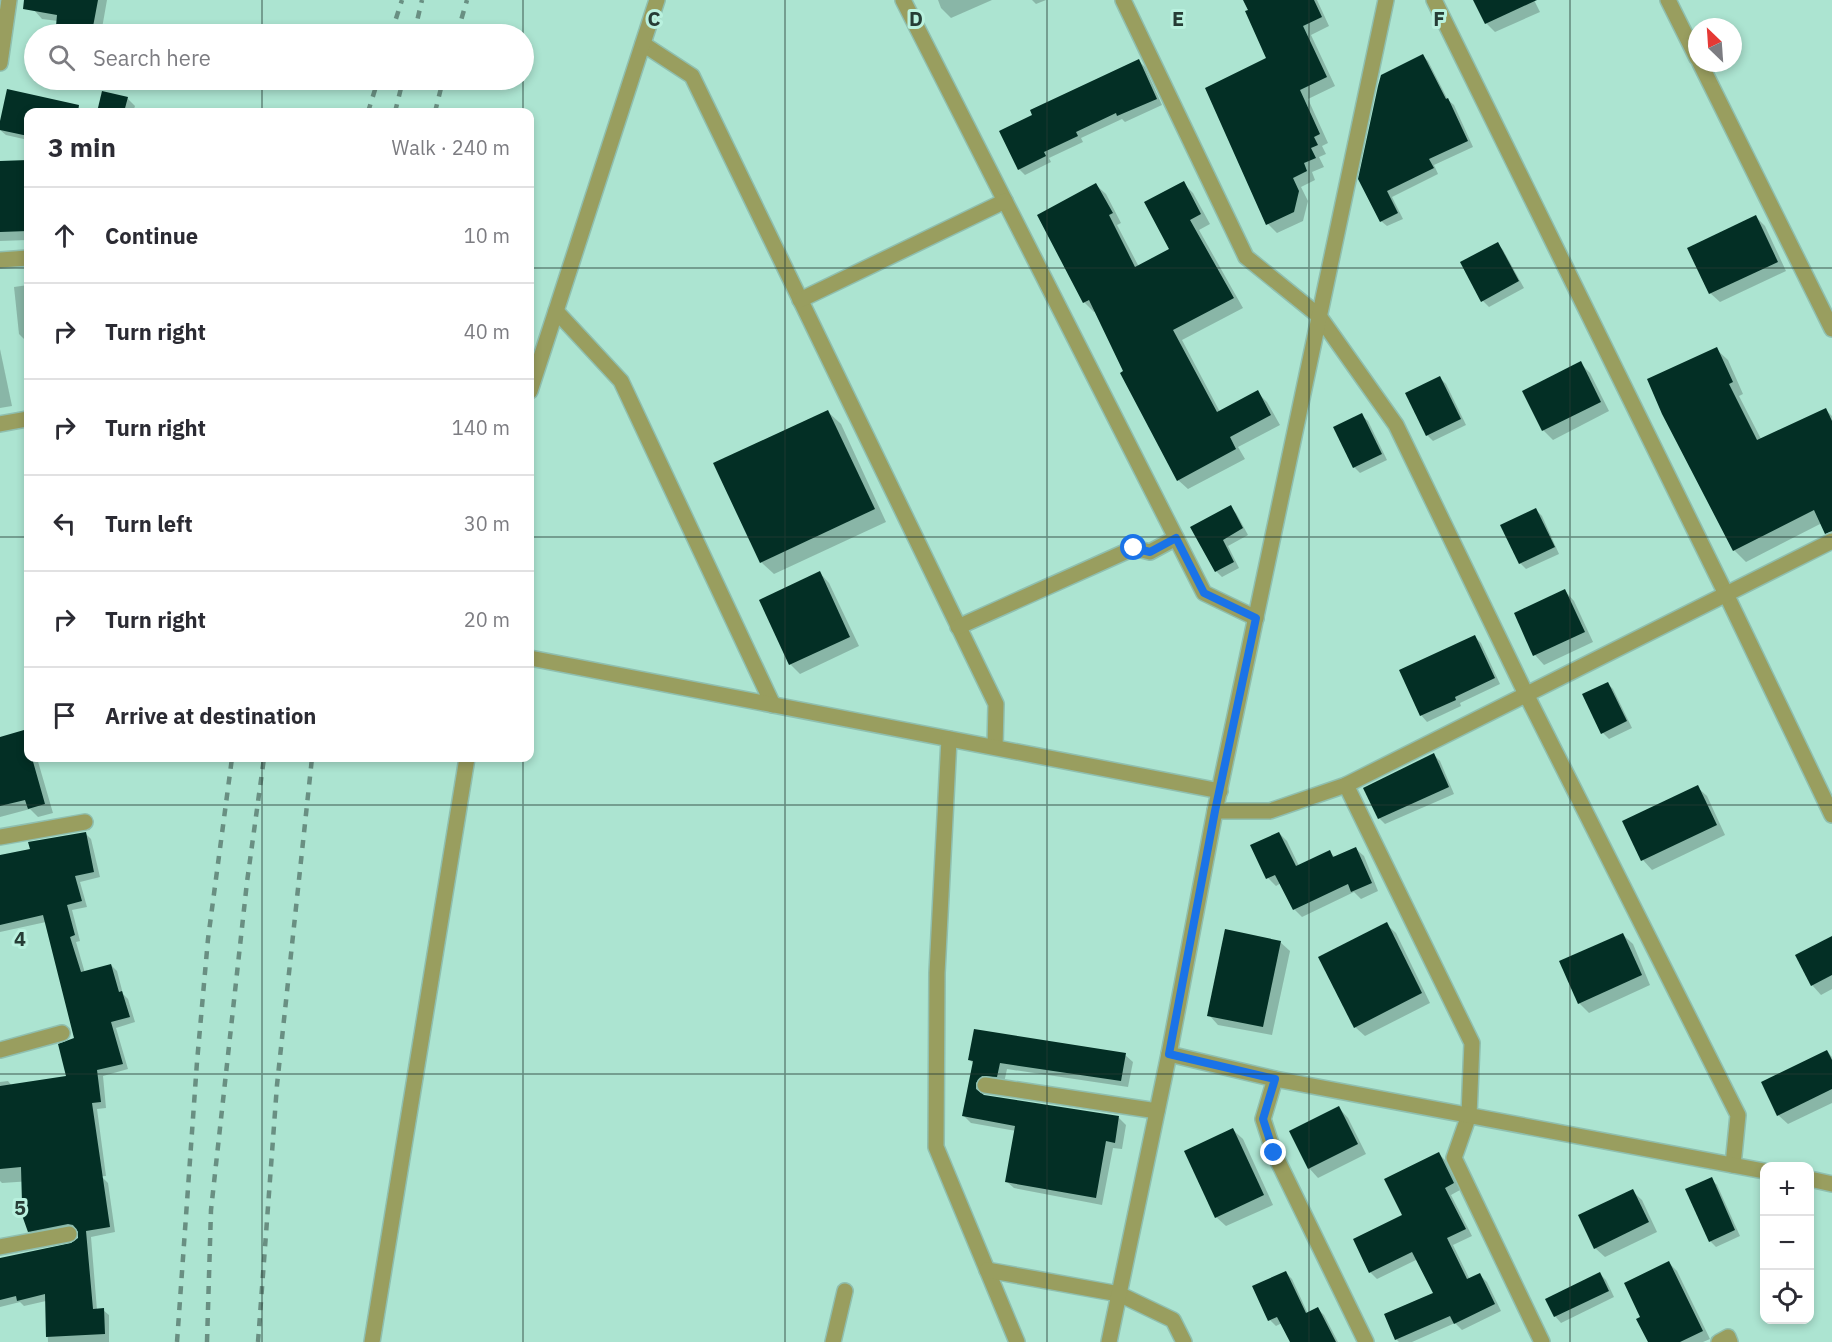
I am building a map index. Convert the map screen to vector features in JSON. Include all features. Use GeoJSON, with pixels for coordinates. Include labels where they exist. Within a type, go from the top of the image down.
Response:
{"type":"FeatureCollection","features":[{"type":"Feature","properties":{"kind":"street"},"geometry":{"type":"LineString","coordinates":[[1,56],[9,0]]}},
{"type":"Feature","properties":{"kind":"street"},"geometry":{"type":"LineString","coordinates":[[534,379],[657,0]]}},
{"type":"Feature","properties":{"kind":"street"},"geometry":{"type":"LineString","coordinates":[[903,0],[1204,593],[1256,618]]}},
{"type":"Feature","properties":{"kind":"street"},"geometry":{"type":"LineString","coordinates":[[1123,0],[1246,256],[1319,316],[1396,425],[1526,694],[1737,1115],[1733,1165]]}},
{"type":"Feature","properties":{"kind":"street"},"geometry":{"type":"LineString","coordinates":[[1109,1342],[1169,1054],[1215,811],[1386,0]]}},
{"type":"Feature","properties":{"kind":"street"},"geometry":{"type":"LineString","coordinates":[[1434,0],[1832,815]]}},
{"type":"Feature","properties":{"kind":"street"},"geometry":{"type":"LineString","coordinates":[[1668,0],[1688,40]]}},
{"type":"Feature","properties":{"kind":"street"},"geometry":{"type":"LineString","coordinates":[[642,44],[692,76],[996,704],[995,747]]}},
{"type":"Feature","properties":{"kind":"street"},"geometry":{"type":"LineString","coordinates":[[1704,72],[1832,329]]}},
{"type":"Feature","properties":{"kind":"street"},"geometry":{"type":"LineString","coordinates":[[800,300],[1005,201]]}},
{"type":"Feature","properties":{"kind":"street"},"geometry":{"type":"LineString","coordinates":[[0,260],[24,258]]}},
{"type":"Feature","properties":{"kind":"street"},"geometry":{"type":"LineString","coordinates":[[556,310],[621,381],[773,705]]}},
{"type":"Feature","properties":{"kind":"street"},"geometry":{"type":"LineString","coordinates":[[0,424],[24,420]]}},
{"type":"Feature","properties":{"kind":"street"},"geometry":{"type":"LineString","coordinates":[[958,627],[1134,548],[1150,552],[1176,538]]}},
{"type":"Feature","properties":{"kind":"street"},"geometry":{"type":"LineString","coordinates":[[1215,811],[1270,811],[1346,785],[1832,541]]}},
{"type":"Feature","properties":{"kind":"street"},"geometry":{"type":"LineString","coordinates":[[534,659],[1220,790]]}},
{"type":"Feature","properties":{"kind":"street"},"geometry":{"type":"LineString","coordinates":[[949,739],[937,973],[936,1148],[1017,1342]]}},
{"type":"Feature","properties":{"kind":"street"},"geometry":{"type":"LineString","coordinates":[[372,1342],[466,762]]}},
{"type":"Feature","properties":{"kind":"street"},"geometry":{"type":"LineString","coordinates":[[1346,785],[1472,1043],[1470,1115],[1454,1158],[1542,1342]]}},
{"type":"Feature","properties":{"kind":"street"},"geometry":{"type":"LineString","coordinates":[[0,837],[85,822]]}},
{"type":"Feature","properties":{"kind":"street"},"geometry":{"type":"LineString","coordinates":[[0,1050],[62,1033]]}},
{"type":"Feature","properties":{"kind":"street"},"geometry":{"type":"LineString","coordinates":[[1169,1054],[1275,1079],[1760,1170]]}},
{"type":"Feature","properties":{"kind":"street"},"geometry":{"type":"LineString","coordinates":[[1275,1079],[1263,1119],[1274,1153],[1366,1342]]}},
{"type":"Feature","properties":{"kind":"street"},"geometry":{"type":"LineString","coordinates":[[985,1085],[1157,1111]]}},
{"type":"Feature","properties":{"kind":"street"},"geometry":{"type":"LineString","coordinates":[[1814,1180],[1832,1184]]}},
{"type":"Feature","properties":{"kind":"street"},"geometry":{"type":"LineString","coordinates":[[0,1247],[69,1234]]}},
{"type":"Feature","properties":{"kind":"street"},"geometry":{"type":"LineString","coordinates":[[987,1270],[1119,1294],[1173,1320],[1184,1342]]}},
{"type":"Feature","properties":{"kind":"street"},"geometry":{"type":"LineString","coordinates":[[833,1342],[845,1291]]}},
{"type":"Feature","properties":{"kind":"street"},"geometry":{"type":"LineString","coordinates":[[1719,1342],[1728,1337],[1730,1342]]}},
{"type":"Feature","properties":{"kind":"building"},"geometry":{"type":"Polygon","coordinates":[[[24,0],[98,0],[94,24],[56,24],[57,15],[23,9],[24,0]]]}},
{"type":"Feature","properties":{"kind":"building"},"geometry":{"type":"Polygon","coordinates":[[[1243,0],[1314,0],[1322,17],[1303,26],[1327,77],[1300,90],[1320,134],[1314,137],[1318,145],[1311,148],[1316,158],[1304,163],[1307,171],[1293,178],[1299,191],[1294,212],[1266,225],[1205,88],[1266,58],[1245,11],[1248,10],[1243,0]]]}},
{"type":"Feature","properties":{"kind":"building"},"geometry":{"type":"Polygon","coordinates":[[[1473,0],[1537,0],[1485,24],[1473,0]]]}},
{"type":"Feature","properties":{"kind":"building"},"geometry":{"type":"Polygon","coordinates":[[[1423,54],[1446,99],[1448,98],[1468,141],[1429,159],[1434,168],[1387,191],[1398,213],[1380,222],[1358,179],[1378,86],[1381,75],[1423,54]]]}},
{"type":"Feature","properties":{"kind":"building"},"geometry":{"type":"Polygon","coordinates":[[[1139,59],[1157,99],[1117,116],[1116,113],[1076,132],[1078,136],[1044,152],[1046,156],[1018,170],[999,131],[1032,115],[1030,110],[1139,59]]]}},
{"type":"Feature","properties":{"kind":"building"},"geometry":{"type":"Polygon","coordinates":[[[7,89],[79,105],[79,108],[24,108],[24,135],[0,130],[7,89]]]}},
{"type":"Feature","properties":{"kind":"building"},"geometry":{"type":"Polygon","coordinates":[[[102,91],[128,97],[125,108],[98,108],[102,91]]]}},
{"type":"Feature","properties":{"kind":"building"},"geometry":{"type":"Polygon","coordinates":[[[24,160],[24,231],[0,232],[0,161],[24,160]]]}},
{"type":"Feature","properties":{"kind":"building"},"geometry":{"type":"Polygon","coordinates":[[[1184,181],[1201,214],[1190,220],[1234,298],[1173,330],[1217,412],[1258,390],[1271,415],[1230,437],[1236,449],[1177,481],[1120,373],[1123,371],[1089,300],[1083,303],[1037,215],[1096,183],[1113,213],[1109,215],[1135,267],[1169,249],[1144,202],[1184,181]]]}},
{"type":"Feature","properties":{"kind":"building"},"geometry":{"type":"Polygon","coordinates":[[[1756,215],[1778,262],[1709,294],[1687,248],[1756,215]]]}},
{"type":"Feature","properties":{"kind":"building"},"geometry":{"type":"Polygon","coordinates":[[[1498,242],[1519,281],[1481,302],[1460,262],[1498,242]]]}},
{"type":"Feature","properties":{"kind":"building"},"geometry":{"type":"Polygon","coordinates":[[[1717,347],[1733,382],[1729,384],[1757,440],[1826,408],[1832,421],[1832,531],[1825,534],[1814,510],[1733,551],[1662,414],[1647,379],[1717,347]]]}},
{"type":"Feature","properties":{"kind":"building"},"geometry":{"type":"Polygon","coordinates":[[[1581,361],[1601,402],[1542,431],[1522,391],[1581,361]]]}},
{"type":"Feature","properties":{"kind":"building"},"geometry":{"type":"Polygon","coordinates":[[[1440,376],[1461,419],[1426,436],[1405,393],[1440,376]]]}},
{"type":"Feature","properties":{"kind":"building"},"geometry":{"type":"Polygon","coordinates":[[[828,410],[875,509],[760,563],[713,463],[828,410]]]}},
{"type":"Feature","properties":{"kind":"building"},"geometry":{"type":"Polygon","coordinates":[[[1362,413],[1382,454],[1353,468],[1333,427],[1362,413]]]}},
{"type":"Feature","properties":{"kind":"building"},"geometry":{"type":"Polygon","coordinates":[[[1231,505],[1243,528],[1223,540],[1234,562],[1215,572],[1190,527],[1231,505]]]}},
{"type":"Feature","properties":{"kind":"building"},"geometry":{"type":"Polygon","coordinates":[[[1536,508],[1555,547],[1519,564],[1500,525],[1536,508]]]}},
{"type":"Feature","properties":{"kind":"building"},"geometry":{"type":"Polygon","coordinates":[[[820,571],[850,637],[789,665],[759,600],[820,571]]]}},
{"type":"Feature","properties":{"kind":"building"},"geometry":{"type":"Polygon","coordinates":[[[1565,589],[1585,632],[1533,656],[1514,613],[1565,589]]]}},
{"type":"Feature","properties":{"kind":"building"},"geometry":{"type":"Polygon","coordinates":[[[1475,635],[1495,678],[1455,697],[1456,700],[1420,716],[1399,670],[1475,635]]]}},
{"type":"Feature","properties":{"kind":"building"},"geometry":{"type":"Polygon","coordinates":[[[1608,682],[1627,721],[1601,734],[1582,694],[1608,682]]]}},
{"type":"Feature","properties":{"kind":"building"},"geometry":{"type":"Polygon","coordinates":[[[24,730],[24,762],[33,762],[45,804],[28,809],[25,800],[0,806],[0,737],[24,730]]]}},
{"type":"Feature","properties":{"kind":"building"},"geometry":{"type":"Polygon","coordinates":[[[1434,753],[1449,787],[1378,819],[1363,788],[1434,753]]]}},
{"type":"Feature","properties":{"kind":"building"},"geometry":{"type":"Polygon","coordinates":[[[1698,785],[1717,825],[1641,861],[1622,821],[1698,785]]]}},
{"type":"Feature","properties":{"kind":"building"},"geometry":{"type":"Polygon","coordinates":[[[86,832],[94,872],[75,876],[82,901],[67,905],[75,935],[70,937],[81,972],[111,964],[119,992],[122,991],[130,1017],[111,1022],[123,1064],[97,1070],[101,1102],[92,1103],[110,1227],[86,1231],[93,1309],[104,1308],[105,1334],[46,1337],[45,1294],[17,1301],[16,1296],[0,1300],[0,1258],[71,1243],[78,1238],[78,1232],[73,1225],[68,1224],[28,1232],[18,1204],[22,1203],[21,1167],[0,1169],[0,1086],[66,1076],[58,1044],[74,1038],[43,915],[0,925],[0,855],[30,849],[28,842],[86,832]]]}},
{"type":"Feature","properties":{"kind":"building"},"geometry":{"type":"Polygon","coordinates":[[[1279,832],[1296,866],[1330,850],[1333,857],[1356,847],[1372,883],[1351,892],[1348,884],[1293,910],[1275,875],[1266,879],[1250,845],[1279,832]]]}},
{"type":"Feature","properties":{"kind":"building"},"geometry":{"type":"Polygon","coordinates":[[[1387,922],[1422,993],[1354,1028],[1318,957],[1387,922]]]}},
{"type":"Feature","properties":{"kind":"building"},"geometry":{"type":"Polygon","coordinates":[[[1225,929],[1281,941],[1263,1027],[1207,1016],[1225,929]]]}},
{"type":"Feature","properties":{"kind":"building"},"geometry":{"type":"Polygon","coordinates":[[[1623,933],[1642,975],[1578,1004],[1559,961],[1623,933]]]}},
{"type":"Feature","properties":{"kind":"building"},"geometry":{"type":"Polygon","coordinates":[[[1832,936],[1832,975],[1811,986],[1795,955],[1832,936]]]}},
{"type":"Feature","properties":{"kind":"building"},"geometry":{"type":"Polygon","coordinates":[[[974,1029],[1126,1053],[1121,1081],[1000,1063],[997,1077],[982,1076],[976,1083],[976,1089],[984,1095],[1119,1116],[1115,1143],[1106,1141],[1096,1198],[1005,1182],[1015,1126],[962,1116],[973,1061],[968,1060],[974,1029]]]}},
{"type":"Feature","properties":{"kind":"building"},"geometry":{"type":"Polygon","coordinates":[[[1827,1050],[1832,1060],[1832,1089],[1777,1116],[1761,1082],[1827,1050]]]}},
{"type":"Feature","properties":{"kind":"building"},"geometry":{"type":"Polygon","coordinates":[[[1339,1106],[1358,1144],[1308,1169],[1289,1131],[1339,1106]]]}},
{"type":"Feature","properties":{"kind":"building"},"geometry":{"type":"Polygon","coordinates":[[[1233,1128],[1264,1195],[1215,1218],[1184,1151],[1233,1128]]]}},
{"type":"Feature","properties":{"kind":"building"},"geometry":{"type":"Polygon","coordinates":[[[1439,1152],[1454,1183],[1445,1188],[1466,1229],[1447,1238],[1467,1279],[1480,1273],[1495,1304],[1454,1324],[1450,1316],[1395,1340],[1384,1314],[1433,1293],[1412,1252],[1369,1273],[1353,1239],[1402,1215],[1384,1179],[1439,1152]]]}},
{"type":"Feature","properties":{"kind":"building"},"geometry":{"type":"Polygon","coordinates":[[[1712,1177],[1735,1230],[1709,1242],[1685,1189],[1712,1177]]]}},
{"type":"Feature","properties":{"kind":"building"},"geometry":{"type":"Polygon","coordinates":[[[1633,1189],[1649,1222],[1594,1249],[1578,1215],[1633,1189]]]}},
{"type":"Feature","properties":{"kind":"building"},"geometry":{"type":"Polygon","coordinates":[[[1669,1261],[1703,1331],[1680,1342],[1648,1342],[1636,1319],[1640,1317],[1624,1283],[1669,1261]]]}},
{"type":"Feature","properties":{"kind":"building"},"geometry":{"type":"Polygon","coordinates":[[[1286,1271],[1306,1313],[1318,1307],[1336,1342],[1290,1342],[1277,1317],[1268,1321],[1252,1286],[1286,1271]]]}},
{"type":"Feature","properties":{"kind":"building"},"geometry":{"type":"Polygon","coordinates":[[[1600,1272],[1609,1291],[1554,1317],[1545,1299],[1600,1272]]]}},
{"type":"Feature","properties":{"kind":"railway"},"geometry":{"type":"LineString","coordinates":[[394,24],[402,0]]}},
{"type":"Feature","properties":{"kind":"railway"},"geometry":{"type":"LineString","coordinates":[[416,24],[422,0]]}},
{"type":"Feature","properties":{"kind":"railway"},"geometry":{"type":"LineString","coordinates":[[460,24],[467,0]]}},
{"type":"Feature","properties":{"kind":"railway"},"geometry":{"type":"LineString","coordinates":[[369,108],[375,90]]}},
{"type":"Feature","properties":{"kind":"railway"},"geometry":{"type":"LineString","coordinates":[[396,108],[400,90]]}},
{"type":"Feature","properties":{"kind":"railway"},"geometry":{"type":"LineString","coordinates":[[436,108],[440,90]]}},
{"type":"Feature","properties":{"kind":"railway"},"geometry":{"type":"LineString","coordinates":[[177,1342],[208,939],[231,762]]}},
{"type":"Feature","properties":{"kind":"railway"},"geometry":{"type":"LineString","coordinates":[[207,1342],[211,1210],[247,882],[263,762]]}},
{"type":"Feature","properties":{"kind":"railway"},"geometry":{"type":"LineString","coordinates":[[258,1342],[277,1085],[312,762]]}},
{"type":"Feature","properties":{"kind":"route"},"geometry":{"type":"LineString","coordinates":[[1134,548],[1150,552],[1176,538],[1204,593],[1256,618],[1215,811],[1169,1054],[1275,1079],[1263,1119],[1274,1153]]}}]}
